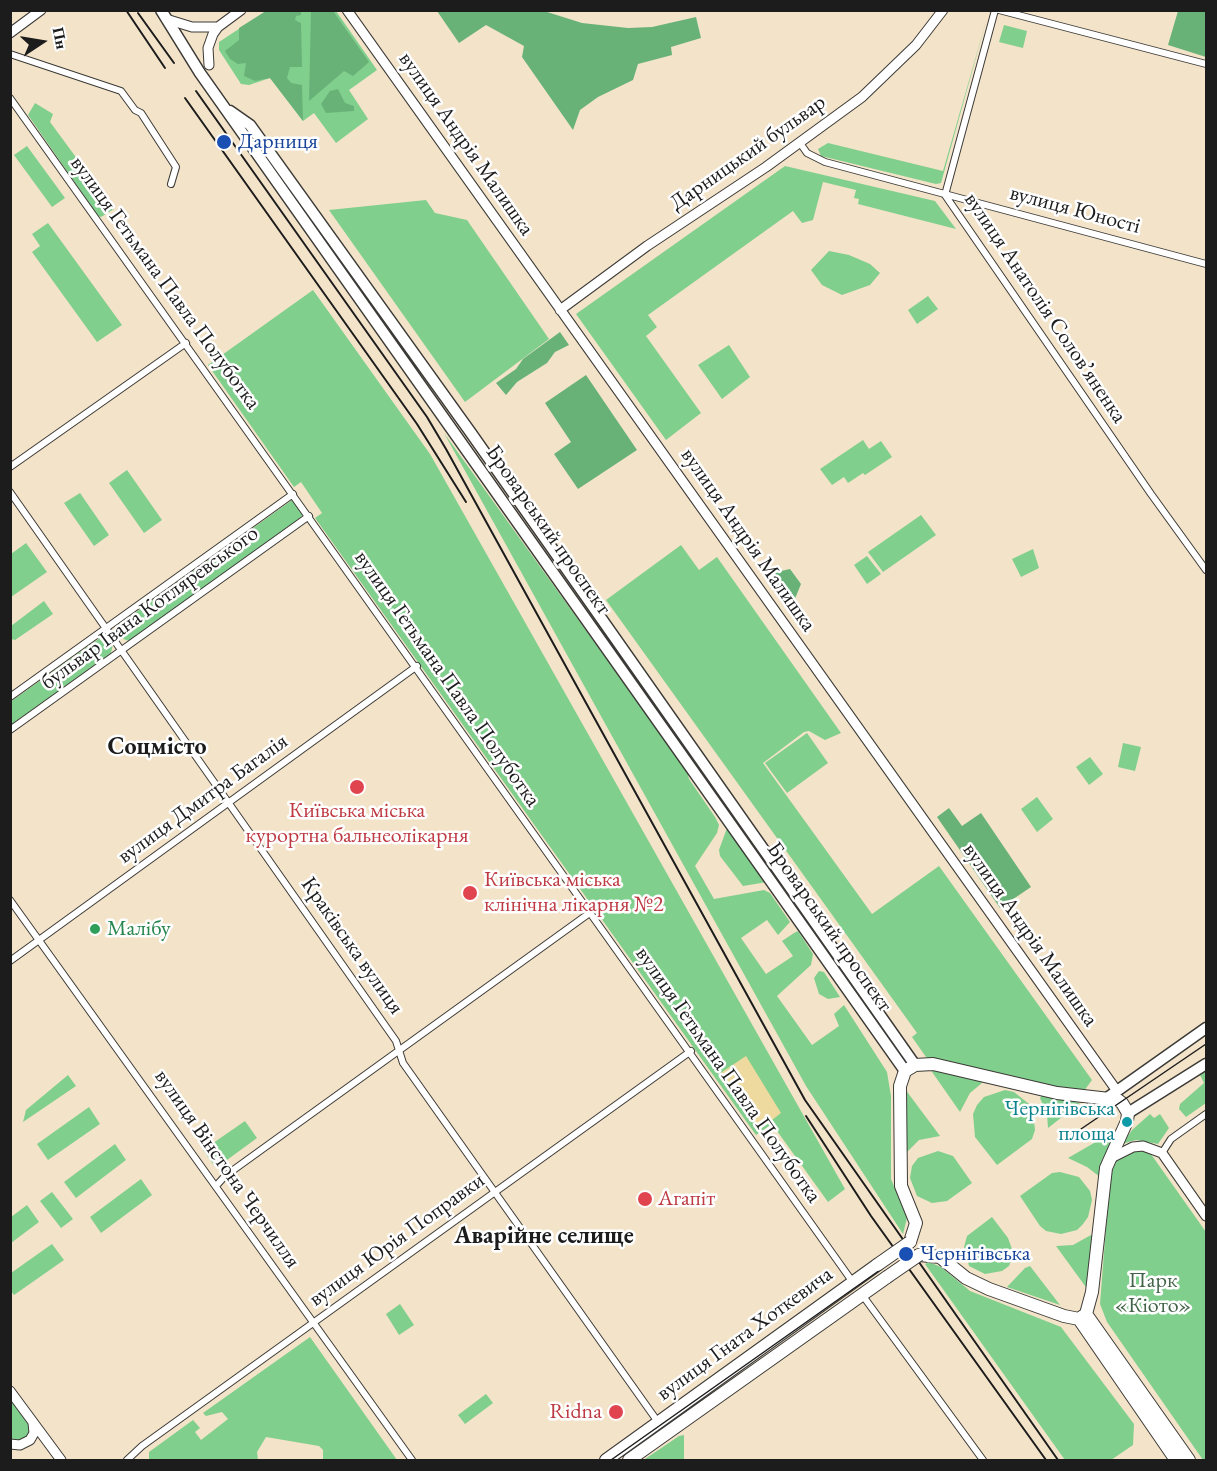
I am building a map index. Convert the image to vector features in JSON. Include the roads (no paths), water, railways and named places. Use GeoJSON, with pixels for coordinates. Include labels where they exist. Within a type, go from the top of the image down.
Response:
{"type":"FeatureCollection","features":[{"type":"Feature","properties":{"kind":"highway"},"geometry":{"type":"LineString","coordinates":[[1176,1461],[1083,1317],[1109,1159],[1125,1128],[1128,1113],[1112,1095],[1057,1093],[933,1064],[910,1068],[900,1086],[900,1175],[904,1195],[914,1213],[916,1223],[912,1238],[924,1255],[939,1257],[976,1284],[1083,1317],[1189,1461]]}},
{"type":"Feature","properties":{"kind":"highway","name":"вулиця Гната Хоткевича"},"geometry":{"type":"LineString","coordinates":[[606,1461],[912,1238]]}},
{"type":"Feature","properties":{"kind":"highway","name":"вулиця Гната Хоткевича"},"geometry":{"type":"LineString","coordinates":[[629,1461],[887,1278],[924,1255]]}},
{"type":"Feature","properties":{"kind":"main road","name":"Броварський проспект"},"geometry":{"type":"LineString","coordinates":[[164,15],[223,105],[910,1068]]}},
{"type":"Feature","properties":{"kind":"main road","name":"Броварський проспект"},"geometry":{"type":"LineString","coordinates":[[223,105],[250,125],[477,441],[910,1068]]}},
{"type":"Feature","properties":{"kind":"main road"},"geometry":{"type":"LineString","coordinates":[[1112,1095],[1206,1028]]}},
{"type":"Feature","properties":{"kind":"main road"},"geometry":{"type":"LineString","coordinates":[[1128,1113],[1206,1064]]}},
{"type":"Feature","properties":{"kind":"street"},"geometry":{"type":"LineString","coordinates":[[10,33],[42,10]]}},
{"type":"Feature","properties":{"kind":"street"},"geometry":{"type":"LineString","coordinates":[[209,65],[208,48],[218,27],[241,10]]}},
{"type":"Feature","properties":{"kind":"street","name":"вулиця Андрія Малишка"},"geometry":{"type":"LineString","coordinates":[[347,10],[1112,1095]]}},
{"type":"Feature","properties":{"kind":"street","name":"Дарницький бульвар"},"geometry":{"type":"LineString","coordinates":[[560,310],[647,246],[800,143],[881,80],[916,45],[944,10]]}},
{"type":"Feature","properties":{"kind":"street"},"geometry":{"type":"LineString","coordinates":[[945,195],[997,10],[1206,64]]}},
{"type":"Feature","properties":{"kind":"street"},"geometry":{"type":"LineString","coordinates":[[164,15],[192,27],[218,27]]}},
{"type":"Feature","properties":{"kind":"street"},"geometry":{"type":"LineString","coordinates":[[10,54],[121,91],[135,110],[141,113],[176,167],[171,184]]}},
{"type":"Feature","properties":{"kind":"street","name":"вулиця Гетьмана Павла Полуботка"},"geometry":{"type":"LineString","coordinates":[[10,98],[417,666],[852,1281]]}},
{"type":"Feature","properties":{"kind":"street","name":"вулиця Анатолія Соловʼяненка"},"geometry":{"type":"LineString","coordinates":[[800,143],[807,153],[825,162],[945,195],[1206,570]]}},
{"type":"Feature","properties":{"kind":"street","name":"вулиця Юності"},"geometry":{"type":"LineString","coordinates":[[945,195],[1206,264]]}},
{"type":"Feature","properties":{"kind":"street"},"geometry":{"type":"LineString","coordinates":[[10,467],[186,344]]}},
{"type":"Feature","properties":{"kind":"street","name":"Краківська вулиця"},"geometry":{"type":"LineString","coordinates":[[10,492],[396,1041],[403,1063],[658,1423]]}},
{"type":"Feature","properties":{"kind":"street","name":"бульвар Івана Котляревського"},"geometry":{"type":"LineString","coordinates":[[10,697],[293,494]]}},
{"type":"Feature","properties":{"kind":"street","name":"бульвар Івана Котляревського"},"geometry":{"type":"LineString","coordinates":[[10,730],[309,516]]}},
{"type":"Feature","properties":{"kind":"street","name":"вулиця Дмитра Багалія"},"geometry":{"type":"LineString","coordinates":[[10,961],[417,666]]}},
{"type":"Feature","properties":{"kind":"street","name":"вулиця Вінстона Черчилля"},"geometry":{"type":"LineString","coordinates":[[10,900],[412,1461]]}},
{"type":"Feature","properties":{"kind":"street"},"geometry":{"type":"LineString","coordinates":[[216,1186],[225,1176],[591,912]]}},
{"type":"Feature","properties":{"kind":"street","name":"вулиця Юрія Поправки"},"geometry":{"type":"LineString","coordinates":[[127,1461],[142,1446],[690,1052]]}},
{"type":"Feature","properties":{"kind":"street"},"geometry":{"type":"LineString","coordinates":[[1162,1153],[1171,1139],[1206,1114]]}},
{"type":"Feature","properties":{"kind":"street"},"geometry":{"type":"LineString","coordinates":[[1109,1159],[1116,1153],[1133,1147],[1143,1146],[1162,1153],[1206,1216]]}},
{"type":"Feature","properties":{"kind":"street"},"geometry":{"type":"LineString","coordinates":[[863,1296],[983,1461]]}},
{"type":"Feature","properties":{"kind":"street"},"geometry":{"type":"LineString","coordinates":[[10,1391],[61,1461]]}},
{"type":"Feature","properties":{"kind":"street"},"geometry":{"type":"LineString","coordinates":[[10,1444],[20,1445],[30,1440],[34,1432],[32,1423]]}},
{"type":"Feature","properties":{"kind":"tram line"},"geometry":{"type":"LineString","coordinates":[[1081,1129],[1206,1044]]}},
{"type":"Feature","properties":{"kind":"tram line"},"geometry":{"type":"LineString","coordinates":[[611,1460],[914,1246]]}},
{"type":"Feature","properties":{"kind":"railway"},"geometry":{"type":"LineString","coordinates":[[126,10],[165,68]]}},
{"type":"Feature","properties":{"kind":"railway"},"geometry":{"type":"LineString","coordinates":[[138,13],[174,63]]}},
{"type":"Feature","properties":{"kind":"railway"},"geometry":{"type":"LineString","coordinates":[[196,91],[427,417],[805,1100],[1058,1460]]}},
{"type":"Feature","properties":{"kind":"railway"},"geometry":{"type":"LineString","coordinates":[[185,98],[417,424],[466,502]]}},
{"type":"Feature","properties":{"kind":"railway"},"geometry":{"type":"LineString","coordinates":[[806,1116],[871,1216],[1046,1460]]}},
{"type":"Feature","properties":{"kind":"place","name":"Дарниця"},"geometry":{"type":"Point","coordinates":[224,142]}},
{"type":"Feature","properties":{"kind":"place","name":"Київська міська курортна бальнеолікарня"},"geometry":{"type":"Point","coordinates":[357,787]}},
{"type":"Feature","properties":{"kind":"place","name":"Київська міська клінічна лікарня №2"},"geometry":{"type":"Point","coordinates":[470,893]}},
{"type":"Feature","properties":{"kind":"place","name":"Малібу"},"geometry":{"type":"Point","coordinates":[95,929]}},
{"type":"Feature","properties":{"kind":"place","name":"Чернігівська площа"},"geometry":{"type":"Point","coordinates":[1127,1122]}},
{"type":"Feature","properties":{"kind":"place","name":"Агапіт"},"geometry":{"type":"Point","coordinates":[645,1199]}},
{"type":"Feature","properties":{"kind":"place","name":"Чернігівська"},"geometry":{"type":"Point","coordinates":[906,1254]}},
{"type":"Feature","properties":{"kind":"place","name":"Ridna"},"geometry":{"type":"Point","coordinates":[616,1412]}},
{"type":"Feature","properties":{"kind":"district","name":"Соцмісто"},"geometry":{"type":"Point","coordinates":[157,747]}},
{"type":"Feature","properties":{"kind":"district","name":"Аварійне селище"},"geometry":{"type":"Point","coordinates":[544,1236]}},
{"type":"Feature","properties":{"kind":"park label","name":"Парк «Кіото»"},"geometry":{"type":"Point","coordinates":[1153,1294]}}]}
